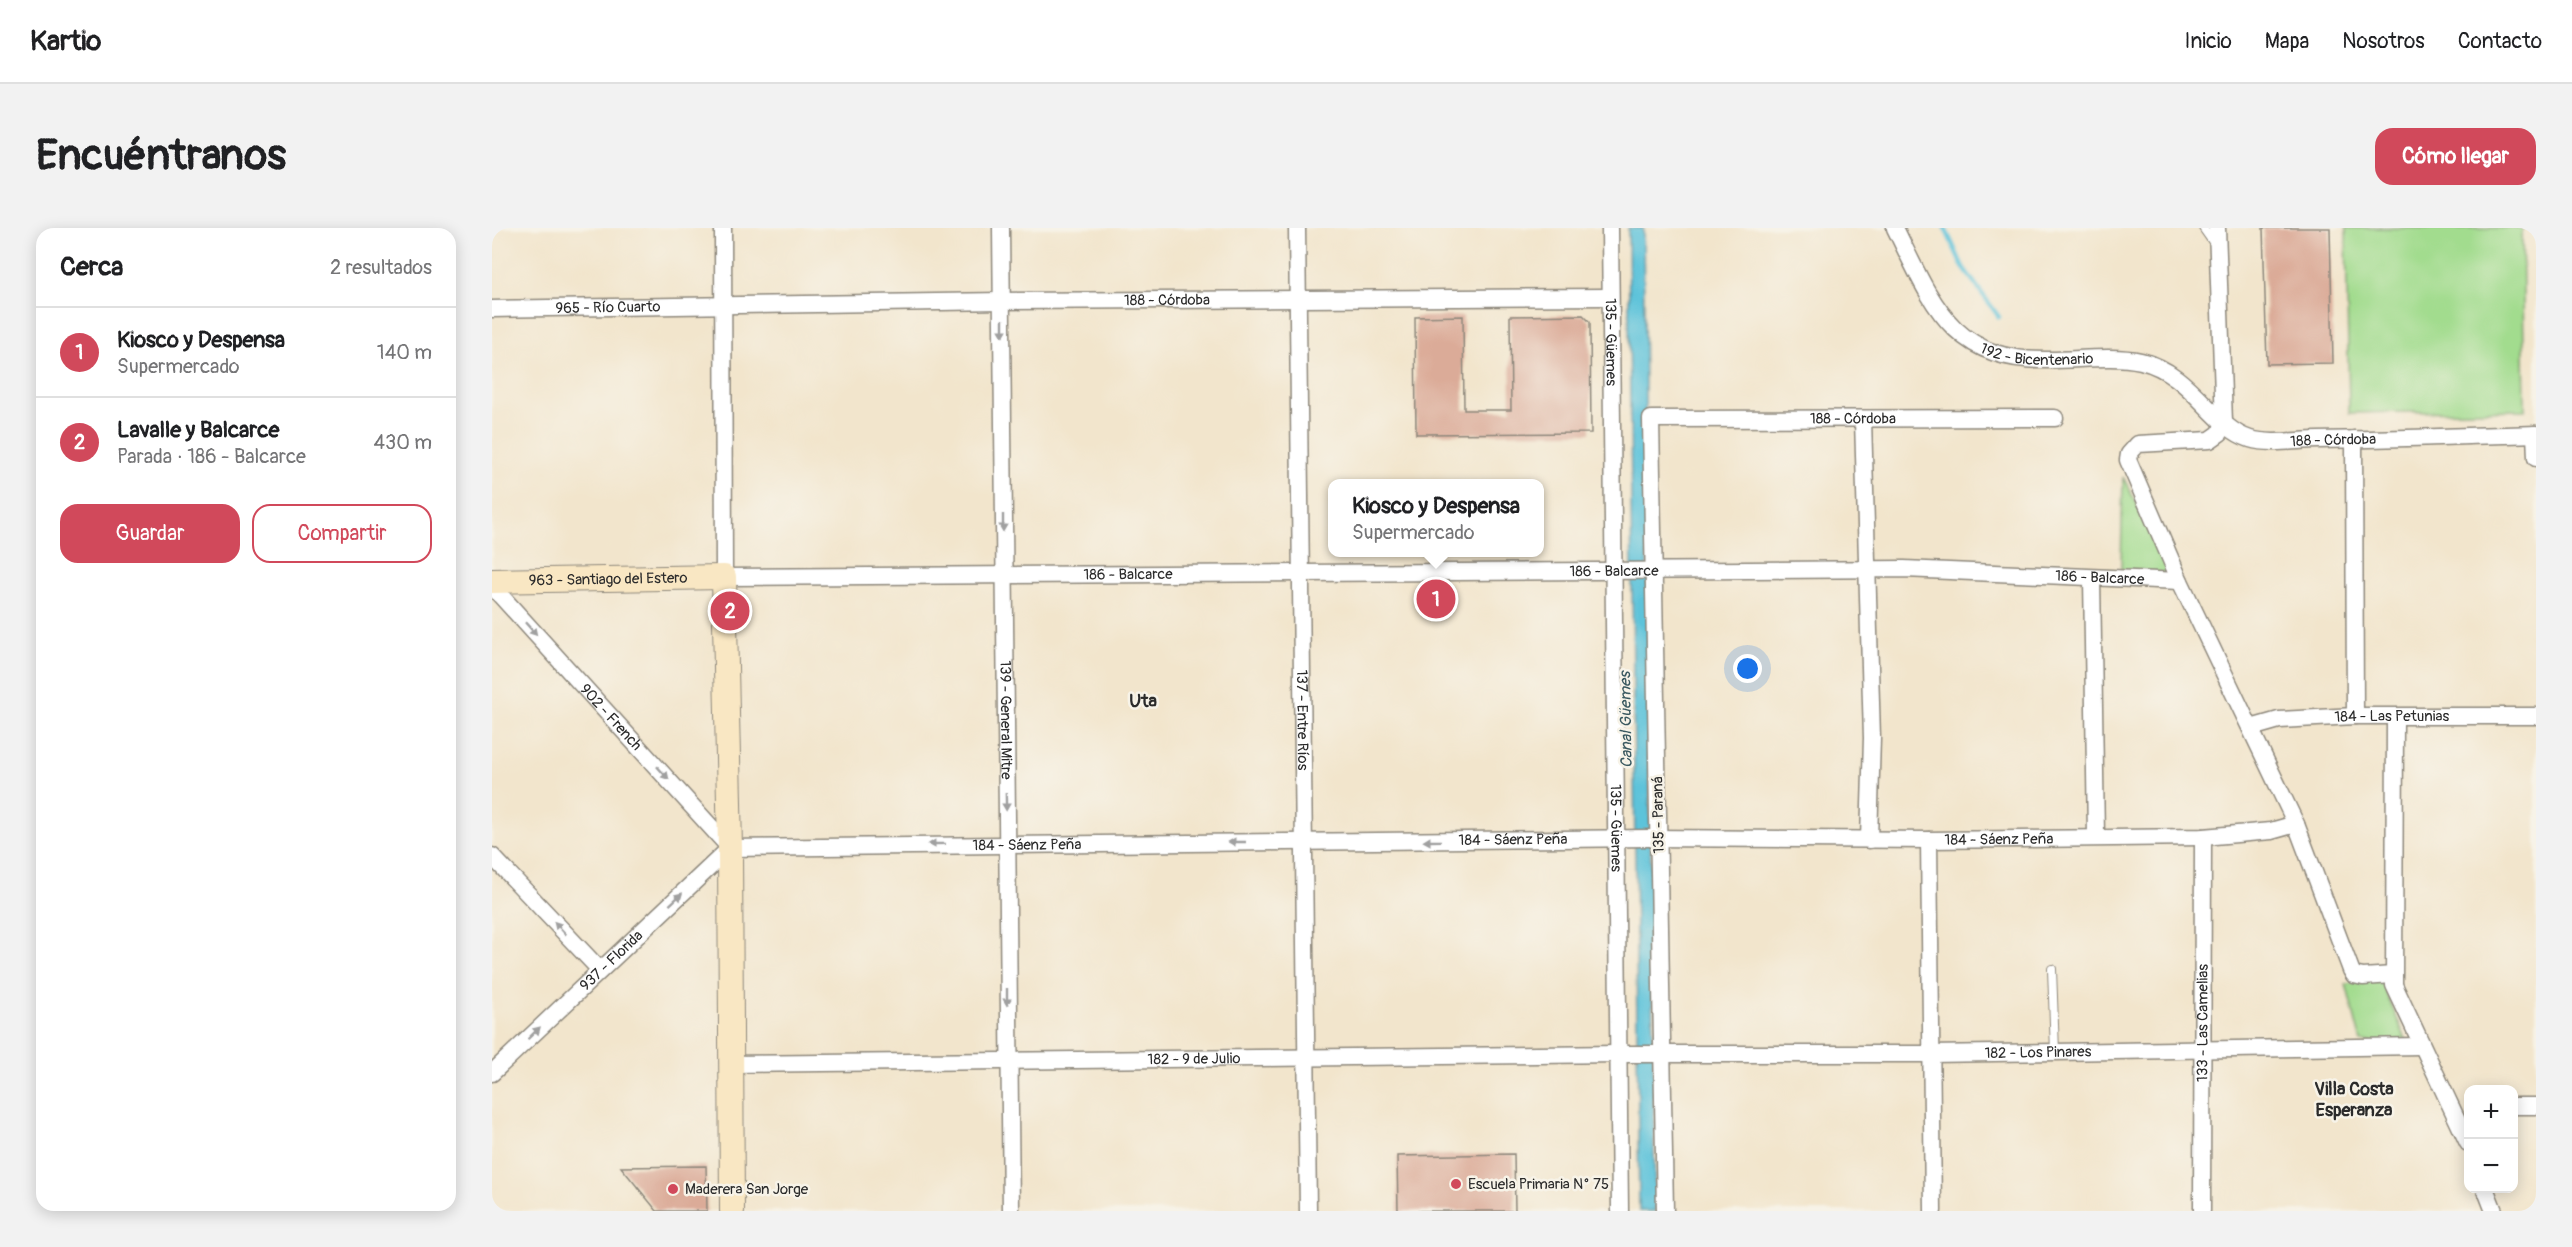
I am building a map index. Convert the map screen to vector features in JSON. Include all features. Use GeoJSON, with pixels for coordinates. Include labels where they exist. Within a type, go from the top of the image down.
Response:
{"type":"FeatureCollection","features":[{"type":"Feature","properties":{"kind":"street"},"geometry":{"type":"LineString","coordinates":[[723,228],[724,577],[730,848],[732,1211]]}},
{"type":"Feature","properties":{"kind":"street","name":"139 - General Mitre"},"geometry":{"type":"LineString","coordinates":[[1001,228],[1011,1211]]}},
{"type":"Feature","properties":{"kind":"street","name":"137 - Entre Ríos"},"geometry":{"type":"LineString","coordinates":[[1297,228],[1308,1211]]}},
{"type":"Feature","properties":{"kind":"street","name":"135 - Güemes"},"geometry":{"type":"LineString","coordinates":[[1610,228],[1623,839],[1620,1211]]}},
{"type":"Feature","properties":{"kind":"street","name":"192 - Bicentenario"},"geometry":{"type":"LineString","coordinates":[[1895,228],[1935,306],[1946,321],[1968,340],[1992,353],[2019,359],[2124,359],[2160,368],[2179,379],[2224,422]]}},
{"type":"Feature","properties":{"kind":"street"},"geometry":{"type":"LineString","coordinates":[[2217,228],[2224,422],[2220,434],[2210,440],[2146,442],[2133,448],[2128,460],[2180,581],[2296,824],[2351,970],[2355,975],[2363,977],[2393,975]]}},
{"type":"Feature","properties":{"kind":"street","name":"188 - Córdoba"},"geometry":{"type":"LineString","coordinates":[[724,306],[1002,300],[1610,297]]}},
{"type":"Feature","properties":{"kind":"street","name":"965 - Río Cuarto"},"geometry":{"type":"LineString","coordinates":[[492,309],[724,306]]}},
{"type":"Feature","properties":{"kind":"street","name":"188 - Córdoba"},"geometry":{"type":"LineString","coordinates":[[1651,419],[2055,418]]}},
{"type":"Feature","properties":{"kind":"street","name":"135 - Paraná"},"geometry":{"type":"LineString","coordinates":[[1651,419],[1650,570],[1654,839],[1665,1211]]}},
{"type":"Feature","properties":{"kind":"street"},"geometry":{"type":"LineString","coordinates":[[1863,419],[1872,738],[1869,840]]}},
{"type":"Feature","properties":{"kind":"street","name":"188 - Córdoba"},"geometry":{"type":"LineString","coordinates":[[2224,422],[2249,439],[2354,439],[2536,434]]}},
{"type":"Feature","properties":{"kind":"street"},"geometry":{"type":"LineString","coordinates":[[2536,434],[2536,458]]}},
{"type":"Feature","properties":{"kind":"street"},"geometry":{"type":"LineString","coordinates":[[2354,439],[2355,716]]}},
{"type":"Feature","properties":{"kind":"street","name":"186 - Balcarce"},"geometry":{"type":"LineString","coordinates":[[724,577],[1618,569],[1868,570],[2180,581]]}},
{"type":"Feature","properties":{"kind":"street","name":"963 - Santiago del Estero"},"geometry":{"type":"LineString","coordinates":[[492,581],[724,577]]}},
{"type":"Feature","properties":{"kind":"street"},"geometry":{"type":"LineString","coordinates":[[2092,578],[2096,836]]}},
{"type":"Feature","properties":{"kind":"street","name":"902 - French"},"geometry":{"type":"LineString","coordinates":[[492,586],[730,848]]}},
{"type":"Feature","properties":{"kind":"street","name":"184 - Las Petunias"},"geometry":{"type":"LineString","coordinates":[[2251,728],[2279,720],[2355,716],[2536,716]]}},
{"type":"Feature","properties":{"kind":"street"},"geometry":{"type":"LineString","coordinates":[[2395,717],[2393,975],[2400,1000],[2421,1046],[2460,1106],[2468,1139]]}},
{"type":"Feature","properties":{"kind":"street","name":"184 - Sáenz Peña"},"geometry":{"type":"LineString","coordinates":[[730,848],[1006,843],[2203,837],[2271,831],[2296,824]]}},
{"type":"Feature","properties":{"kind":"street","name":"133 - Las Camelias"},"geometry":{"type":"LineString","coordinates":[[2202,1211],[2203,837]]}},
{"type":"Feature","properties":{"kind":"street"},"geometry":{"type":"LineString","coordinates":[[1929,840],[1933,1211]]}},
{"type":"Feature","properties":{"kind":"street","name":"937 - Florida"},"geometry":{"type":"LineString","coordinates":[[492,1073],[730,848]]}},
{"type":"Feature","properties":{"kind":"street"},"geometry":{"type":"LineString","coordinates":[[492,856],[600,970]]}},
{"type":"Feature","properties":{"kind":"street","name":"182 - Los Pinares"},"geometry":{"type":"LineString","coordinates":[[1660,1055],[1931,1054],[2421,1046]]}},
{"type":"Feature","properties":{"kind":"street","name":"182 - 9 de Julio"},"geometry":{"type":"LineString","coordinates":[[732,1064],[1660,1055]]}},
{"type":"Feature","properties":{"kind":"street"},"geometry":{"type":"LineString","coordinates":[[2518,1106],[2536,1106]]}},
{"type":"Feature","properties":{"kind":"street"},"geometry":{"type":"LineString","coordinates":[[2487,1193],[2494,1211]]}},
{"type":"Feature","properties":{"kind":"lane"},"geometry":{"type":"LineString","coordinates":[[2203,228],[2218,249]]}},
{"type":"Feature","properties":{"kind":"lane"},"geometry":{"type":"LineString","coordinates":[[2052,969],[2055,1052]]}},
{"type":"Feature","properties":{"kind":"green space"},"geometry":{"type":"Polygon","coordinates":[[[2346,228],[2522,228],[2525,410],[2349,413],[2346,228]]]}},
{"type":"Feature","properties":{"kind":"green space"},"geometry":{"type":"Polygon","coordinates":[[[2123,477],[2172,574],[2121,569],[2123,477]]]}},
{"type":"Feature","properties":{"kind":"green space"},"geometry":{"type":"Polygon","coordinates":[[[2386,977],[2386,993],[2408,1044],[2361,1042],[2346,984],[2386,977]]]}},
{"type":"Feature","properties":{"kind":"water","name":"Canal Güemes"},"geometry":{"type":"Polygon","coordinates":[[[1628,228],[1643,228],[1655,1211],[1639,1211],[1628,228]]]}},
{"type":"Feature","properties":{"kind":"building"},"geometry":{"type":"Polygon","coordinates":[[[2263,228],[2330,228],[2333,363],[2267,364],[2263,228]]]}},
{"type":"Feature","properties":{"kind":"building"},"geometry":{"type":"Polygon","coordinates":[[[1583,315],[1590,322],[1591,433],[1416,434],[1415,317],[1463,316],[1464,410],[1511,410],[1510,316],[1583,315]]]}},
{"type":"Feature","properties":{"kind":"building"},"geometry":{"type":"Polygon","coordinates":[[[1442,591],[1443,606],[1430,606],[1430,592],[1442,591]]]}},
{"type":"Feature","properties":{"kind":"building","name":"Escuela Primaria N° 75"},"geometry":{"type":"Polygon","coordinates":[[[1514,1154],[1515,1211],[1398,1211],[1397,1156],[1514,1154]]]}},
{"type":"Feature","properties":{"kind":"building","name":"Maderera San Jorge"},"geometry":{"type":"Polygon","coordinates":[[[706,1166],[707,1211],[657,1211],[621,1167],[706,1166]]]}},
{"type":"Feature","properties":{"kind":"waterway"},"geometry":{"type":"LineString","coordinates":[[1945,228],[1963,267],[1999,317]]}},
{"type":"Feature","properties":{"kind":"place","name":"Kiosco y Despensa"},"geometry":{"type":"Point","coordinates":[1436,599]}},
{"type":"Feature","properties":{"kind":"place","name":"Lavalle y Balcarce"},"geometry":{"type":"Point","coordinates":[730,611]}},
{"type":"Feature","properties":{"kind":"place","name":"Escuela Primaria N° 75"},"geometry":{"type":"Point","coordinates":[1456,1184]}},
{"type":"Feature","properties":{"kind":"place","name":"Maderera San Jorge"},"geometry":{"type":"Point","coordinates":[673,1189]}},
{"type":"Feature","properties":{"kind":"district","name":"Uta"},"geometry":{"type":"Point","coordinates":[1143,701]}},
{"type":"Feature","properties":{"kind":"district","name":"Villa Costa Esperanza"},"geometry":{"type":"Point","coordinates":[2354,1099]}}]}
